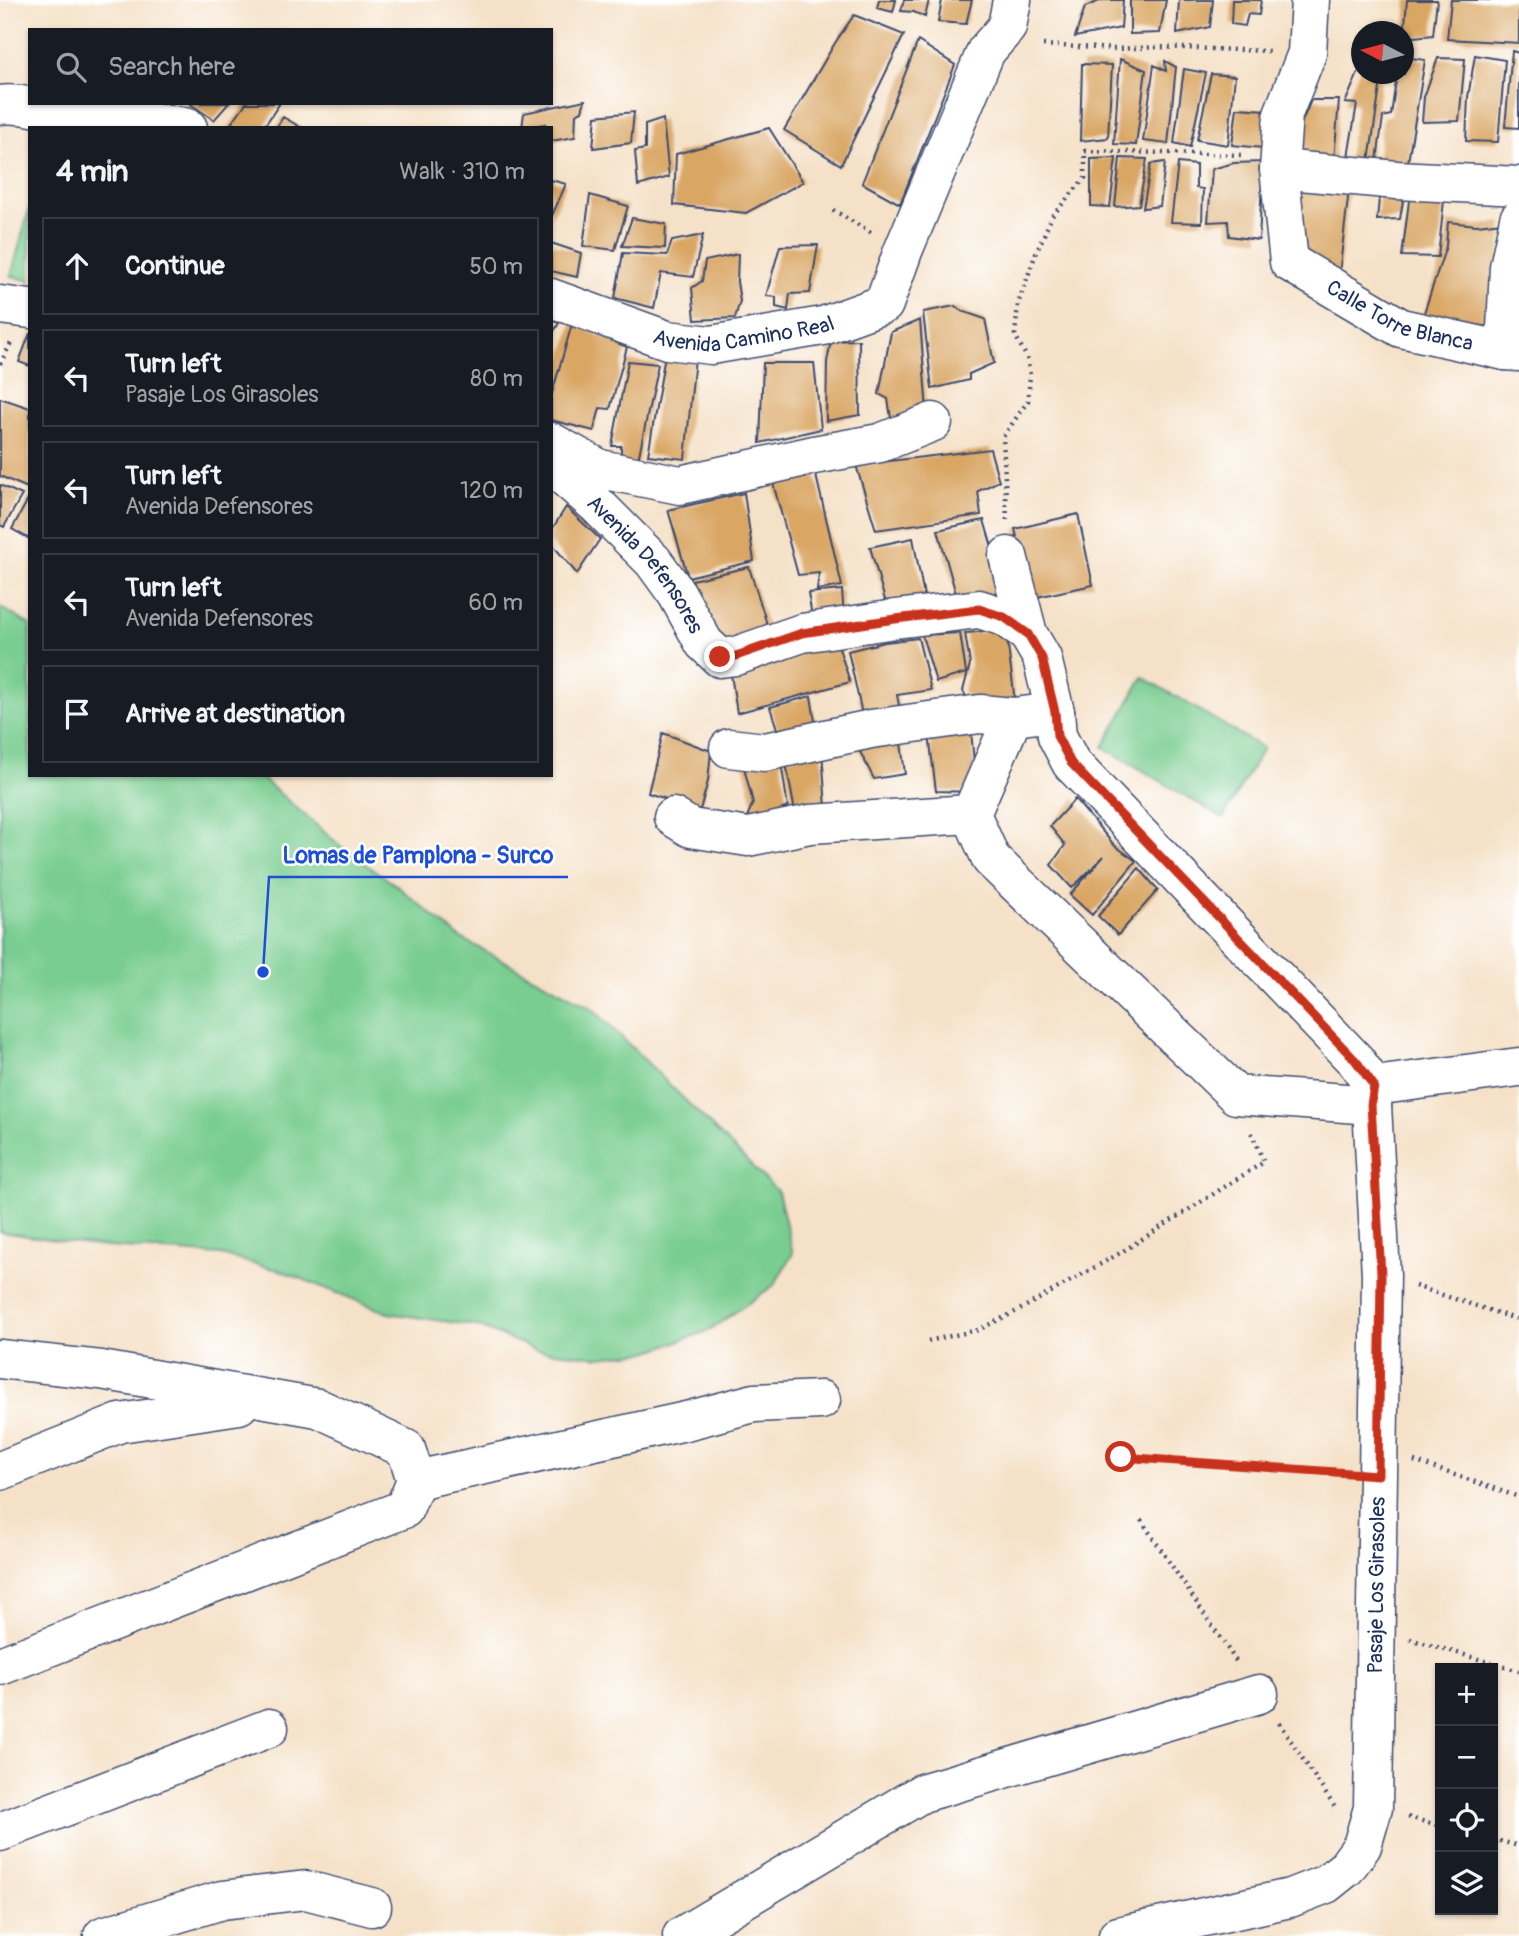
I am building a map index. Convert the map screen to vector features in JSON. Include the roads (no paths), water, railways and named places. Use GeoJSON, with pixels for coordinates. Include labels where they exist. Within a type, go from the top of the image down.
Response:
{"type":"FeatureCollection","features":[{"type":"Feature","properties":{"kind":"street","name":"Avenida Camino Real"},"geometry":{"type":"LineString","coordinates":[[553,299],[667,340],[711,345],[823,326],[884,304],[903,251],[986,51],[1007,27],[1012,0]]}},
{"type":"Feature","properties":{"kind":"street"},"geometry":{"type":"LineString","coordinates":[[1310,0],[1307,53],[1283,114],[1279,169],[1397,180],[1519,186]]}},
{"type":"Feature","properties":{"kind":"street"},"geometry":{"type":"LineString","coordinates":[[0,105],[11,104],[66,114],[130,118],[176,126]]}},
{"type":"Feature","properties":{"kind":"street","name":"Calle Torre Blanca"},"geometry":{"type":"LineString","coordinates":[[1279,169],[1289,262],[1401,328],[1512,351]]}},
{"type":"Feature","properties":{"kind":"street"},"geometry":{"type":"LineString","coordinates":[[1512,351],[1509,267],[1519,219]]}},
{"type":"Feature","properties":{"kind":"street"},"geometry":{"type":"LineString","coordinates":[[0,305],[28,309]]}},
{"type":"Feature","properties":{"kind":"street"},"geometry":{"type":"LineString","coordinates":[[553,443],[600,469],[680,485],[880,443],[933,422]]}},
{"type":"Feature","properties":{"kind":"street","name":"Avenida Defensores"},"geometry":{"type":"LineString","coordinates":[[553,467],[598,506],[653,561],[677,594],[704,643],[720,657],[736,656],[802,633],[979,609],[1004,617],[1028,634]]}},
{"type":"Feature","properties":{"kind":"street"},"geometry":{"type":"LineString","coordinates":[[1008,556],[1028,634],[1042,658],[1055,712],[1057,736],[1071,763],[1356,1061],[1373,1096]]}},
{"type":"Feature","properties":{"kind":"street"},"geometry":{"type":"LineString","coordinates":[[729,748],[765,752],[872,729],[980,714],[1013,717],[1055,712]]}},
{"type":"Feature","properties":{"kind":"street"},"geometry":{"type":"LineString","coordinates":[[1013,717],[971,814],[991,859],[1236,1095],[1373,1096],[1519,1067]]}},
{"type":"Feature","properties":{"kind":"street"},"geometry":{"type":"LineString","coordinates":[[673,817],[691,828],[748,837],[810,824],[971,814]]}},
{"type":"Feature","properties":{"kind":"street","name":"Pasaje Los Girasoles"},"geometry":{"type":"LineString","coordinates":[[1118,1936],[1290,1898],[1326,1884],[1346,1868],[1362,1846],[1373,1808],[1376,1629],[1381,1275],[1373,1096]]}},
{"type":"Feature","properties":{"kind":"street"},"geometry":{"type":"LineString","coordinates":[[0,1359],[101,1370],[318,1408],[406,1449],[416,1480],[404,1509],[0,1666]]}},
{"type":"Feature","properties":{"kind":"street"},"geometry":{"type":"LineString","coordinates":[[0,1471],[120,1423],[272,1400]]}},
{"type":"Feature","properties":{"kind":"street"},"geometry":{"type":"LineString","coordinates":[[416,1480],[687,1421],[754,1403],[821,1400]]}},
{"type":"Feature","properties":{"kind":"street"},"geometry":{"type":"LineString","coordinates":[[682,1936],[922,1793],[1259,1694]]}},
{"type":"Feature","properties":{"kind":"street"},"geometry":{"type":"LineString","coordinates":[[0,1832],[269,1728]]}},
{"type":"Feature","properties":{"kind":"street"},"geometry":{"type":"LineString","coordinates":[[103,1936],[222,1900],[306,1890],[372,1907]]}},
{"type":"Feature","properties":{"kind":"place","name":"Lomas de Pamplona - Surco"},"geometry":{"type":"Point","coordinates":[263,972]}}]}
